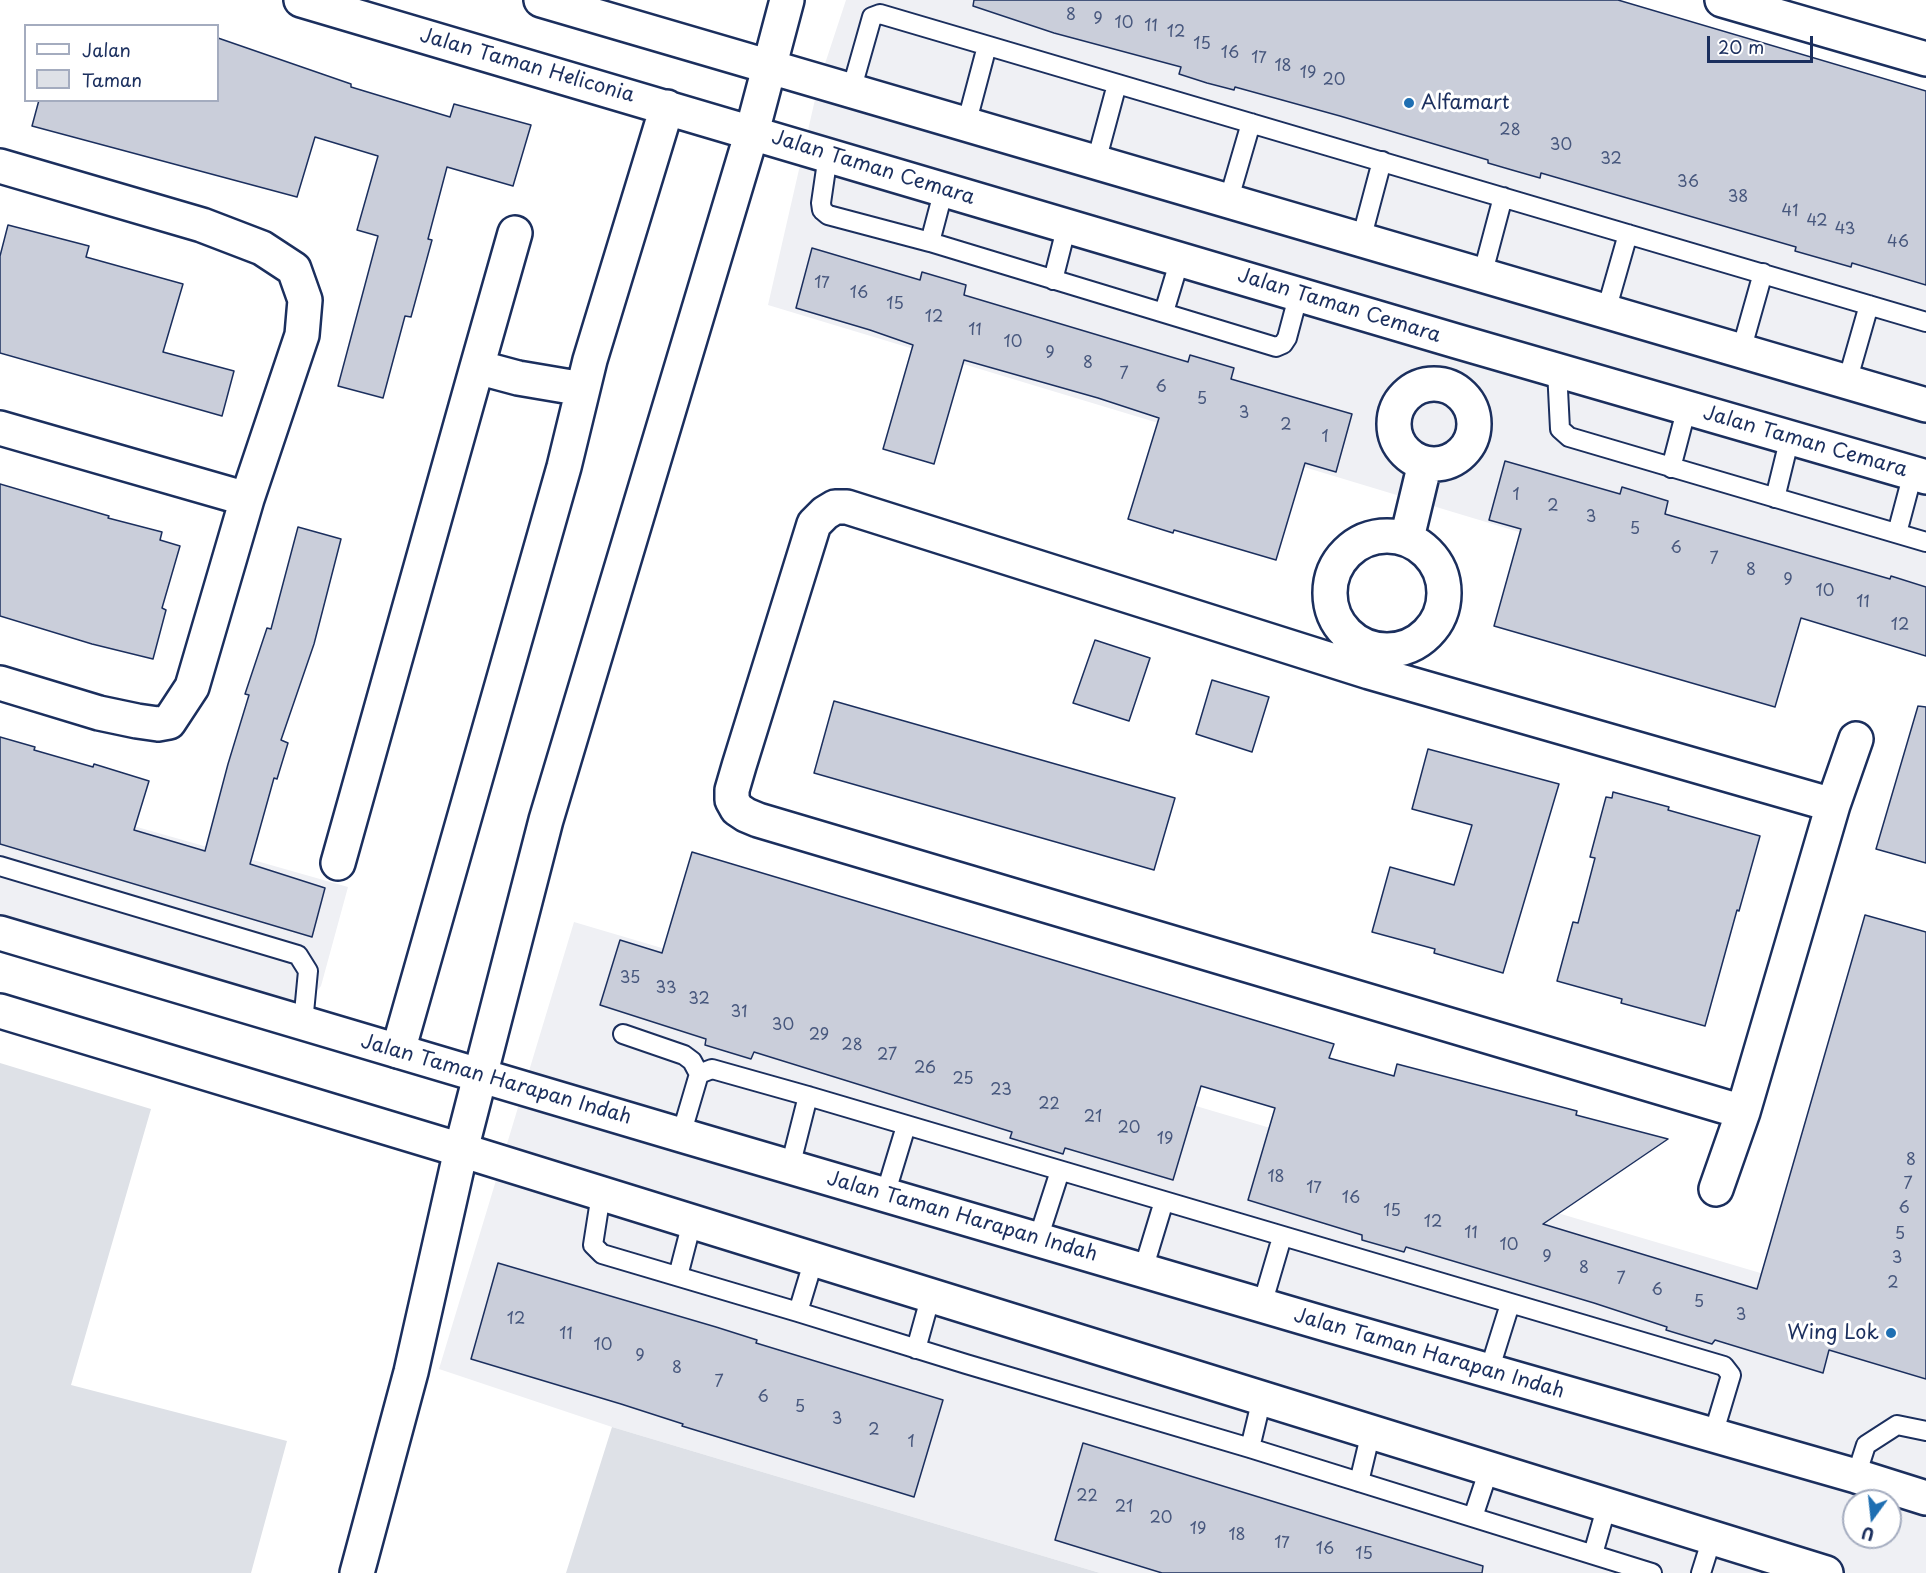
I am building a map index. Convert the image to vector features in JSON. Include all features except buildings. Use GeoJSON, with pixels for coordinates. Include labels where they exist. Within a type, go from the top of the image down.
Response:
{"type":"FeatureCollection","features":[{"type":"Feature","properties":{"kind":"street","name":"Jalan Taman Heliconia"},"geometry":{"type":"LineString","coordinates":[[302,0],[752,132]]}},
{"type":"Feature","properties":{"kind":"street"},"geometry":{"type":"LineString","coordinates":[[541,0],[1926,405]]}},
{"type":"Feature","properties":{"kind":"street"},"geometry":{"type":"LineString","coordinates":[[357,1573],[411,1372],[461,1150],[546,820],[752,132],[787,0]]}},
{"type":"Feature","properties":{"kind":"street"},"geometry":{"type":"LineString","coordinates":[[1722,0],[1926,59]]}},
{"type":"Feature","properties":{"kind":"street"},"geometry":{"type":"LineString","coordinates":[[398,1051],[564,467],[593,350],[667,107]]}},
{"type":"Feature","properties":{"kind":"street","name":"Jalan Taman Cemara"},"geometry":{"type":"LineString","coordinates":[[752,132],[1456,341],[1920,475]]}},
{"type":"Feature","properties":{"kind":"street"},"geometry":{"type":"LineString","coordinates":[[0,166],[202,225],[262,248],[294,269],[305,300],[302,335],[247,499],[192,687],[169,722],[158,724],[99,713],[0,683]]}},
{"type":"Feature","properties":{"kind":"street"},"geometry":{"type":"LineString","coordinates":[[338,863],[514,233]]}},
{"type":"Feature","properties":{"kind":"street"},"geometry":{"type":"LineString","coordinates":[[1444,384],[1456,341]]}},
{"type":"Feature","properties":{"kind":"street"},"geometry":{"type":"LineString","coordinates":[[477,367],[518,378],[584,389]]}},
{"type":"Feature","properties":{"kind":"street"},"geometry":{"type":"LineString","coordinates":[[1427,384],[1444,384],[1458,392],[1469,404],[1474,419],[1473,435],[1467,448],[1457,457],[1431,464],[1418,461],[1404,451],[1395,436],[1393,419],[1399,403],[1410,390],[1427,384]]}},
{"type":"Feature","properties":{"kind":"street"},"geometry":{"type":"LineString","coordinates":[[0,428],[247,499]]}},
{"type":"Feature","properties":{"kind":"street"},"geometry":{"type":"LineString","coordinates":[[1407,538],[1425,463]]}},
{"type":"Feature","properties":{"kind":"street"},"geometry":{"type":"LineString","coordinates":[[1743,1112],[758,820],[738,809],[732,800],[732,789],[814,524],[818,518],[835,507],[847,507],[1371,660],[1833,805]]}},
{"type":"Feature","properties":{"kind":"street"},"geometry":{"type":"LineString","coordinates":[[1383,535],[1407,538],[1425,549],[1438,566],[1445,586],[1444,606],[1435,626],[1420,640],[1401,649],[1387,651],[1371,660],[1360,644],[1348,636],[1339,625],[1330,603],[1330,578],[1341,557],[1359,542],[1383,535]]}},
{"type":"Feature","properties":{"kind":"street"},"geometry":{"type":"LineString","coordinates":[[1716,1189],[1743,1112],[1833,805],[1856,739]]}},
{"type":"Feature","properties":{"kind":"street","name":"Jalan Taman Harapan Indah"},"geometry":{"type":"LineString","coordinates":[[0,933],[885,1195],[1926,1498]]}},
{"type":"Feature","properties":{"kind":"street"},"geometry":{"type":"LineString","coordinates":[[0,1011],[461,1150],[1821,1572]]}},
{"type":"Feature","properties":{"kind":"lane"},"geometry":{"type":"LineString","coordinates":[[851,91],[874,15],[880,14],[1926,322]]}},
{"type":"Feature","properties":{"kind":"lane"},"geometry":{"type":"LineString","coordinates":[[966,125],[987,46]]}},
{"type":"Feature","properties":{"kind":"lane"},"geometry":{"type":"LineString","coordinates":[[1096,162],[1117,84]]}},
{"type":"Feature","properties":{"kind":"lane"},"geometry":{"type":"LineString","coordinates":[[1228,202],[1251,123]]}},
{"type":"Feature","properties":{"kind":"lane"},"geometry":{"type":"LineString","coordinates":[[816,151],[822,210],[828,215],[930,242],[1276,347],[1283,344],[1287,338],[1299,293]]}},
{"type":"Feature","properties":{"kind":"lane"},"geometry":{"type":"LineString","coordinates":[[1361,240],[1382,161]]}},
{"type":"Feature","properties":{"kind":"lane"},"geometry":{"type":"LineString","coordinates":[[930,242],[944,189]]}},
{"type":"Feature","properties":{"kind":"lane"},"geometry":{"type":"LineString","coordinates":[[1482,276],[1503,197]]}},
{"type":"Feature","properties":{"kind":"lane"},"geometry":{"type":"LineString","coordinates":[[1053,280],[1067,225]]}},
{"type":"Feature","properties":{"kind":"lane"},"geometry":{"type":"LineString","coordinates":[[1606,311],[1628,234]]}},
{"type":"Feature","properties":{"kind":"lane"},"geometry":{"type":"LineString","coordinates":[[1164,312],[1180,259]]}},
{"type":"Feature","properties":{"kind":"lane"},"geometry":{"type":"LineString","coordinates":[[1741,351],[1763,273]]}},
{"type":"Feature","properties":{"kind":"lane"},"geometry":{"type":"LineString","coordinates":[[1847,382],[1869,305]]}},
{"type":"Feature","properties":{"kind":"lane"},"geometry":{"type":"LineString","coordinates":[[1557,370],[1560,429],[1569,437],[1926,542]]}},
{"type":"Feature","properties":{"kind":"lane"},"geometry":{"type":"LineString","coordinates":[[1671,468],[1687,407]]}},
{"type":"Feature","properties":{"kind":"lane"},"geometry":{"type":"LineString","coordinates":[[1775,498],[1790,437]]}},
{"type":"Feature","properties":{"kind":"lane"},"geometry":{"type":"LineString","coordinates":[[1897,534],[1920,475]]}},
{"type":"Feature","properties":{"kind":"lane"},"geometry":{"type":"LineString","coordinates":[[0,866],[298,955],[308,971],[303,1023]]}},
{"type":"Feature","properties":{"kind":"lane"},"geometry":{"type":"LineString","coordinates":[[623,1034],[684,1055],[692,1061],[699,1074],[681,1135]]}},
{"type":"Feature","properties":{"kind":"lane"},"geometry":{"type":"LineString","coordinates":[[699,1074],[712,1069],[808,1096],[1724,1366],[1731,1375],[1713,1435]]}},
{"type":"Feature","properties":{"kind":"lane"},"geometry":{"type":"LineString","coordinates":[[790,1167],[808,1096]]}},
{"type":"Feature","properties":{"kind":"lane"},"geometry":{"type":"LineString","coordinates":[[885,1195],[906,1126]]}},
{"type":"Feature","properties":{"kind":"lane"},"geometry":{"type":"LineString","coordinates":[[1038,1239],[1060,1171]]}},
{"type":"Feature","properties":{"kind":"lane"},"geometry":{"type":"LineString","coordinates":[[601,1194],[593,1245],[602,1254],[1250,1448],[1652,1573]]}},
{"type":"Feature","properties":{"kind":"lane"},"geometry":{"type":"LineString","coordinates":[[1143,1270],[1164,1201]]}},
{"type":"Feature","properties":{"kind":"lane"},"geometry":{"type":"LineString","coordinates":[[678,1276],[692,1222]]}},
{"type":"Feature","properties":{"kind":"lane"},"geometry":{"type":"LineString","coordinates":[[1262,1305],[1282,1237]]}},
{"type":"Feature","properties":{"kind":"lane"},"geometry":{"type":"LineString","coordinates":[[798,1312],[814,1259]]}},
{"type":"Feature","properties":{"kind":"lane"},"geometry":{"type":"LineString","coordinates":[[916,1349],[931,1295]]}},
{"type":"Feature","properties":{"kind":"lane"},"geometry":{"type":"LineString","coordinates":[[1489,1371],[1510,1304]]}},
{"type":"Feature","properties":{"kind":"lane"},"geometry":{"type":"LineString","coordinates":[[1250,1448],[1262,1398]]}},
{"type":"Feature","properties":{"kind":"lane"},"geometry":{"type":"LineString","coordinates":[[1856,1476],[1866,1445],[1897,1425],[1926,1431]]}},
{"type":"Feature","properties":{"kind":"lane"},"geometry":{"type":"LineString","coordinates":[[1359,1482],[1371,1432]]}},
{"type":"Feature","properties":{"kind":"lane"},"geometry":{"type":"LineString","coordinates":[[1473,1517],[1489,1469]]}},
{"type":"Feature","properties":{"kind":"lane"},"geometry":{"type":"LineString","coordinates":[[1593,1554],[1607,1505]]}},
{"type":"Feature","properties":{"kind":"lane"},"geometry":{"type":"LineString","coordinates":[[1701,1573],[1712,1538]]}},
{"type":"Feature","properties":{"kind":"shaded area"},"geometry":{"type":"Polygon","coordinates":[[[846,0],[1236,0],[1926,210],[1926,655],[768,305],[819,82],[846,0]]]}},
{"type":"Feature","properties":{"kind":"shaded area"},"geometry":{"type":"Polygon","coordinates":[[[0,788],[348,887],[321,986],[305,1005],[0,915],[0,788]]]}},
{"type":"Feature","properties":{"kind":"shaded area"},"geometry":{"type":"Polygon","coordinates":[[[574,922],[1845,1298],[1926,1041],[1926,1573],[1100,1573],[612,1427],[439,1369],[574,922]]]}},
{"type":"Feature","properties":{"kind":"green space"},"geometry":{"type":"Polygon","coordinates":[[[0,1063],[151,1109],[71,1385],[287,1441],[251,1573],[0,1573],[0,1063]]]}},
{"type":"Feature","properties":{"kind":"green space"},"geometry":{"type":"Polygon","coordinates":[[[612,1427],[1100,1573],[566,1573],[612,1427]]]}},
{"type":"Feature","properties":{"kind":"place","name":"Alfamart"},"geometry":{"type":"Point","coordinates":[1409,103]}},
{"type":"Feature","properties":{"kind":"place","name":"Wing Lok"},"geometry":{"type":"Point","coordinates":[1891,1333]}}]}
